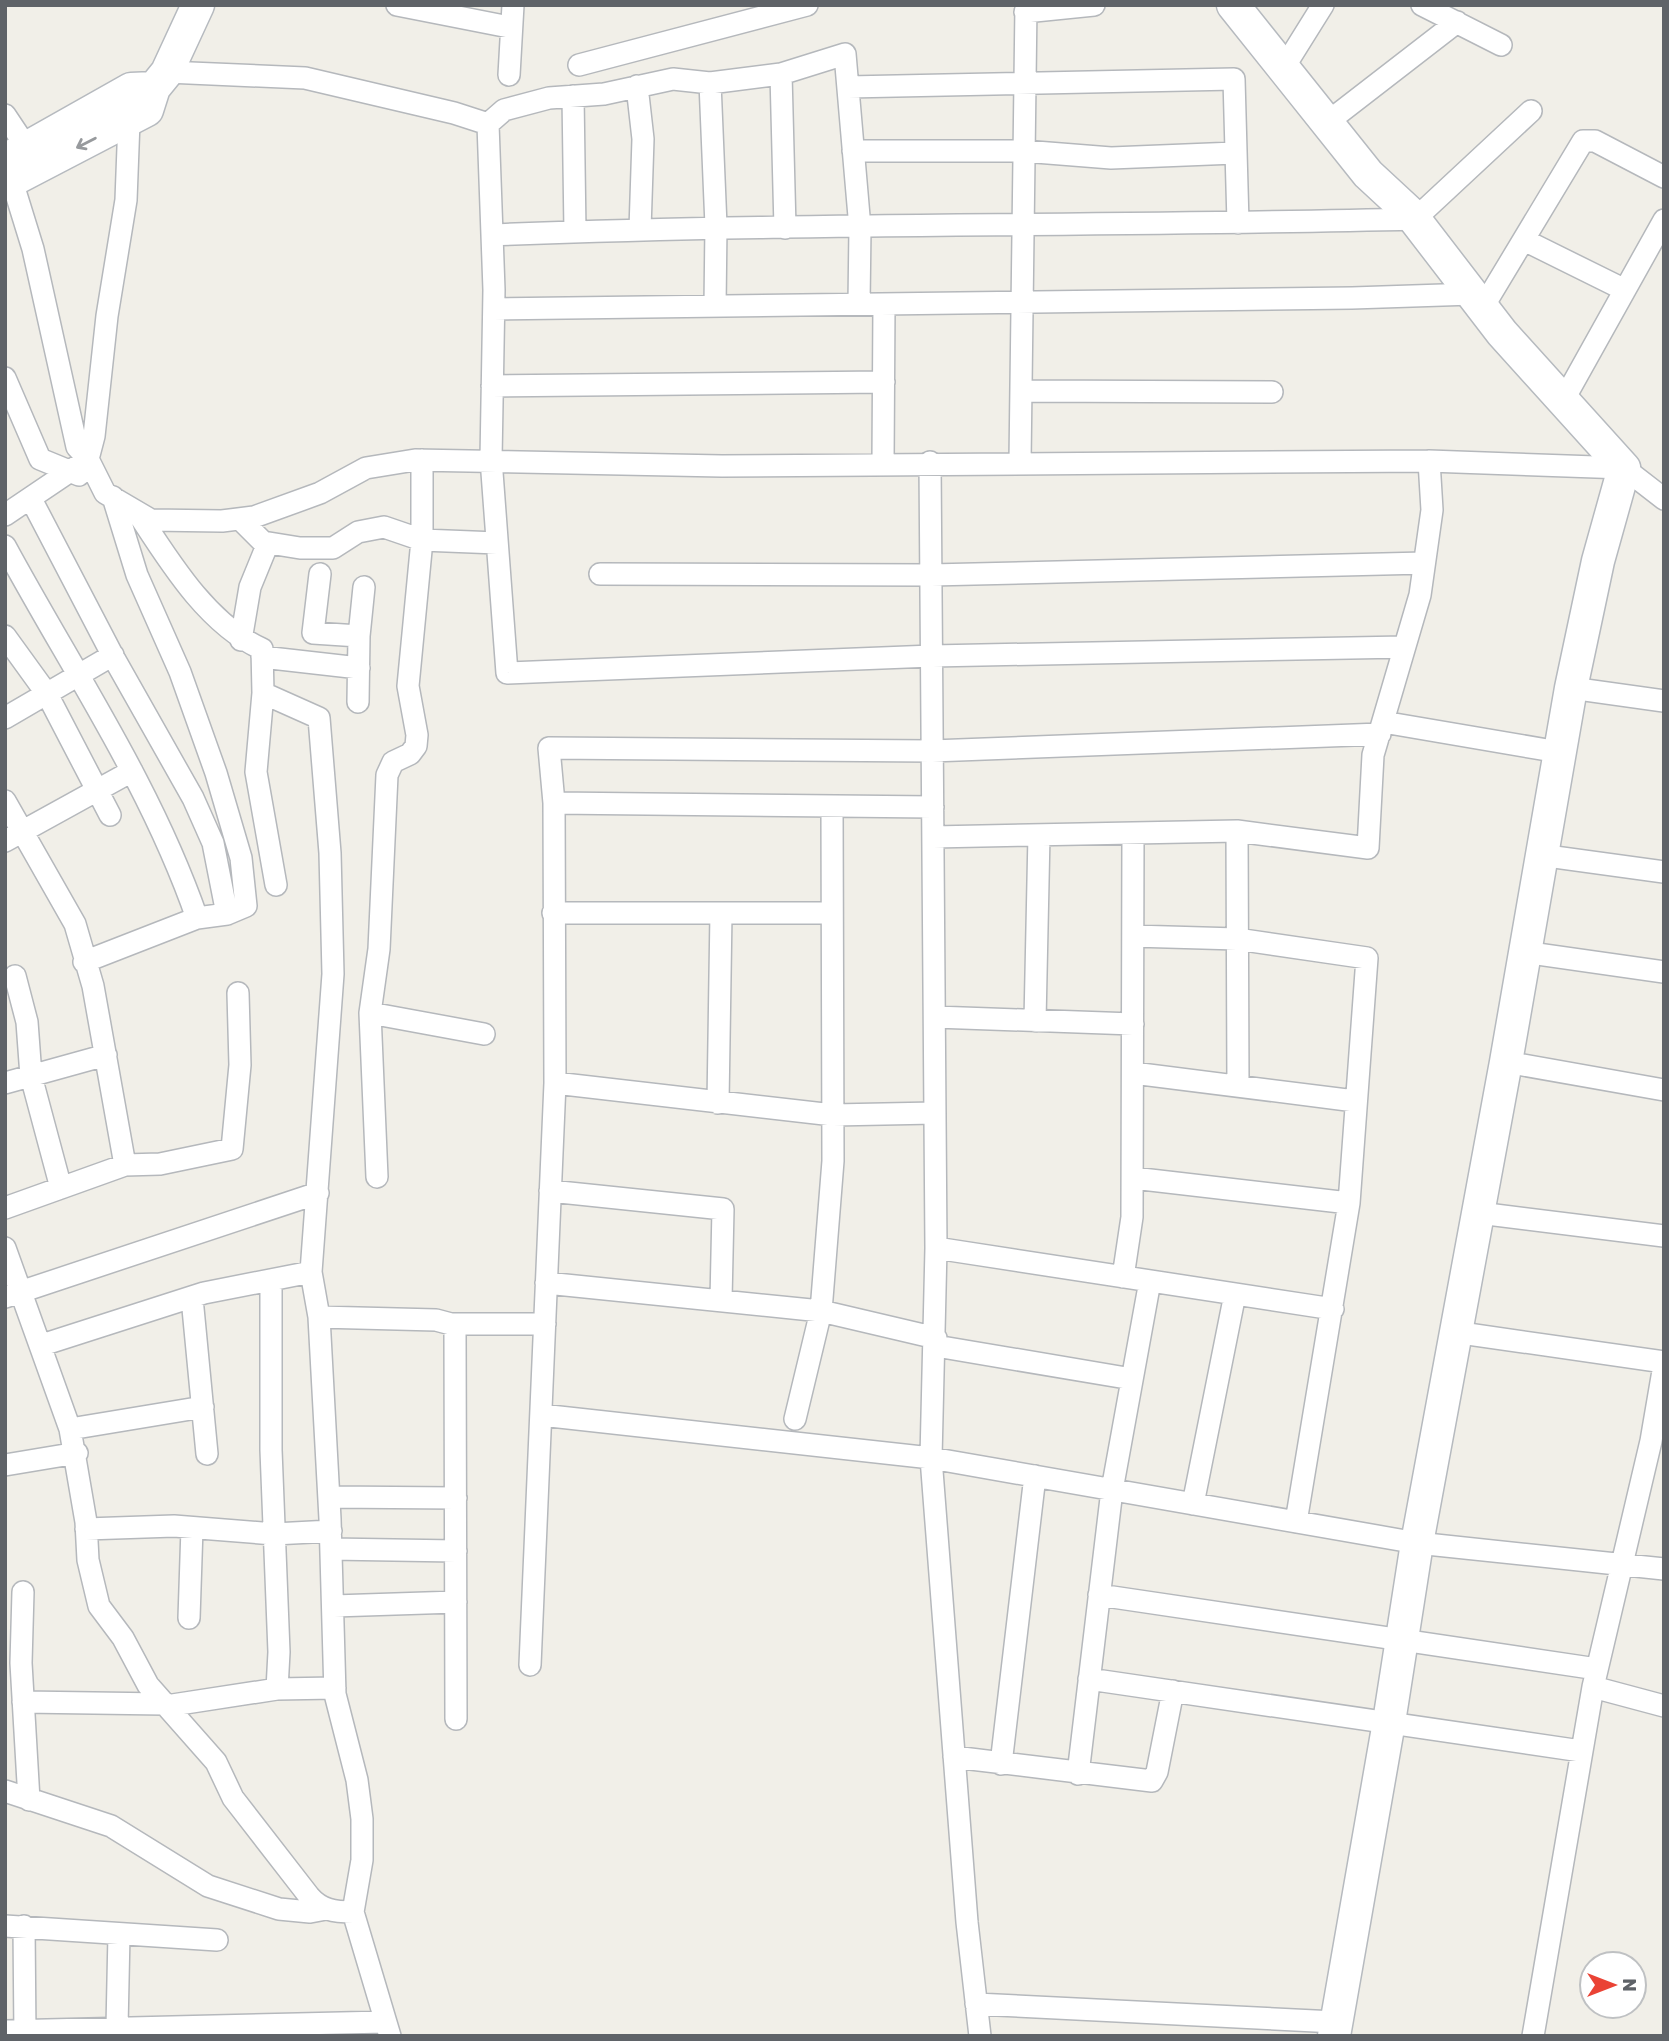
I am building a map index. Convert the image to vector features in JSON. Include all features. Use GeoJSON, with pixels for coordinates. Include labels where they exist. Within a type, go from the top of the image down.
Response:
{"type":"FeatureCollection","features":[{"type":"Feature","properties":{"kind":"street"},"geometry":{"type":"LineString","coordinates":[[12,168],[129,121],[147,110],[198,5]]}},
{"type":"Feature","properties":{"kind":"street"},"geometry":{"type":"LineString","coordinates":[[397,5],[509,27]]}},
{"type":"Feature","properties":{"kind":"street"},"geometry":{"type":"LineString","coordinates":[[509,75],[509,27],[513,5]]}},
{"type":"Feature","properties":{"kind":"street"},"geometry":{"type":"LineString","coordinates":[[579,65],[807,5]]}},
{"type":"Feature","properties":{"kind":"street"},"geometry":{"type":"LineString","coordinates":[[1020,462],[1026,9],[1094,5]]}},
{"type":"Feature","properties":{"kind":"street"},"geometry":{"type":"LineString","coordinates":[[1233,5],[1283,69],[1329,121],[1359,162],[1415,219],[1478,301],[1563,401],[1624,468],[1664,499]]}},
{"type":"Feature","properties":{"kind":"street"},"geometry":{"type":"LineString","coordinates":[[1283,69],[1322,5]]}},
{"type":"Feature","properties":{"kind":"street"},"geometry":{"type":"LineString","coordinates":[[1422,5],[1501,45]]}},
{"type":"Feature","properties":{"kind":"street"},"geometry":{"type":"LineString","coordinates":[[1329,121],[1457,22]]}},
{"type":"Feature","properties":{"kind":"street"},"geometry":{"type":"LineString","coordinates":[[488,124],[504,110],[549,98],[604,94],[673,79],[710,83],[781,74],[845,54],[860,228],[859,304]]}},
{"type":"Feature","properties":{"kind":"street"},"geometry":{"type":"LineString","coordinates":[[781,74],[785,228]]}},
{"type":"Feature","properties":{"kind":"street"},"geometry":{"type":"LineString","coordinates":[[12,168],[131,89],[161,80],[305,78],[454,113],[488,124]]}},
{"type":"Feature","properties":{"kind":"street"},"geometry":{"type":"LineString","coordinates":[[848,87],[1234,79],[1238,223]]}},
{"type":"Feature","properties":{"kind":"street"},"geometry":{"type":"LineString","coordinates":[[710,83],[716,226],[715,306]]}},
{"type":"Feature","properties":{"kind":"street"},"geometry":{"type":"LineString","coordinates":[[637,86],[642,139],[640,229]]}},
{"type":"Feature","properties":{"kind":"street"},"geometry":{"type":"LineString","coordinates":[[573,96],[575,232]]}},
{"type":"Feature","properties":{"kind":"street"},"geometry":{"type":"LineString","coordinates":[[492,235],[716,226],[860,228],[1415,219],[1531,111]]}},
{"type":"Feature","properties":{"kind":"street"},"geometry":{"type":"LineString","coordinates":[[5,115],[12,168],[33,249],[80,465]]}},
{"type":"Feature","properties":{"kind":"street"},"geometry":{"type":"LineString","coordinates":[[5,515],[80,465],[94,436],[107,316],[126,200],[129,121]]}},
{"type":"Feature","properties":{"kind":"street"},"geometry":{"type":"LineString","coordinates":[[488,124],[494,309],[491,459],[507,673],[932,656],[1404,647]]}},
{"type":"Feature","properties":{"kind":"street"},"geometry":{"type":"LineString","coordinates":[[1478,301],[1524,240],[1583,141],[1595,141],[1664,177]]}},
{"type":"Feature","properties":{"kind":"street"},"geometry":{"type":"LineString","coordinates":[[853,150],[1023,151],[1111,158],[1235,153]]}},
{"type":"Feature","properties":{"kind":"street"},"geometry":{"type":"LineString","coordinates":[[1563,401],[1664,220]]}},
{"type":"Feature","properties":{"kind":"street"},"geometry":{"type":"LineString","coordinates":[[1524,240],[1625,290]]}},
{"type":"Feature","properties":{"kind":"street"},"geometry":{"type":"LineString","coordinates":[[494,309],[1022,301],[1478,301]]}},
{"type":"Feature","properties":{"kind":"street"},"geometry":{"type":"LineString","coordinates":[[883,462],[884,304]]}},
{"type":"Feature","properties":{"kind":"street"},"geometry":{"type":"LineString","coordinates":[[5,378],[40,459],[80,465],[109,495],[151,520],[240,519],[272,513],[320,493],[366,468],[422,460],[491,459],[722,466],[883,462],[1429,461],[1624,468]]}},
{"type":"Feature","properties":{"kind":"street"},"geometry":{"type":"LineString","coordinates":[[492,386],[884,382]]}},
{"type":"Feature","properties":{"kind":"street"},"geometry":{"type":"LineString","coordinates":[[1021,391],[1272,392]]}},
{"type":"Feature","properties":{"kind":"street"},"geometry":{"type":"LineString","coordinates":[[377,1177],[370,1013],[380,942],[387,775],[389,766],[410,754],[416,746],[417,735],[408,686],[422,540],[422,460]]}},
{"type":"Feature","properties":{"kind":"street"},"geometry":{"type":"LineString","coordinates":[[933,837],[1237,831],[1368,848],[1373,755],[1420,595],[1432,510],[1429,461]]}},
{"type":"Feature","properties":{"kind":"street"},"geometry":{"type":"LineString","coordinates":[[930,462],[936,1248],[936,1342],[931,1458],[954,1758],[980,2036]]}},
{"type":"Feature","properties":{"kind":"street"},"geometry":{"type":"LineString","coordinates":[[976,2004],[1334,2029],[1389,1722],[1454,1332],[1479,1213],[1559,752],[1598,561],[1624,468]]}},
{"type":"Feature","properties":{"kind":"street"},"geometry":{"type":"LineString","coordinates":[[84,962],[197,918],[227,914],[246,906],[241,858],[207,748],[180,672],[137,575],[109,495]]}},
{"type":"Feature","properties":{"kind":"street"},"geometry":{"type":"LineString","coordinates":[[31,499],[113,655],[187,787],[213,843],[227,914]]}},
{"type":"Feature","properties":{"kind":"street"},"geometry":{"type":"LineString","coordinates":[[137,512],[168,560],[241,640],[262,649],[263,694],[256,772],[276,885]]}},
{"type":"Feature","properties":{"kind":"street"},"geometry":{"type":"LineString","coordinates":[[240,519],[263,542],[300,548],[333,548],[358,531],[384,527],[422,540],[497,544]]}},
{"type":"Feature","properties":{"kind":"street"},"geometry":{"type":"LineString","coordinates":[[241,640],[250,587],[268,543]]}},
{"type":"Feature","properties":{"kind":"street"},"geometry":{"type":"LineString","coordinates":[[5,546],[105,717],[148,799],[197,918]]}},
{"type":"Feature","properties":{"kind":"street"},"geometry":{"type":"LineString","coordinates":[[600,574],[931,575],[1424,563]]}},
{"type":"Feature","properties":{"kind":"street"},"geometry":{"type":"LineString","coordinates":[[320,575],[313,633],[359,636]]}},
{"type":"Feature","properties":{"kind":"street"},"geometry":{"type":"LineString","coordinates":[[358,702],[359,636],[364,587]]}},
{"type":"Feature","properties":{"kind":"street"},"geometry":{"type":"LineString","coordinates":[[5,636],[47,694],[110,815]]}},
{"type":"Feature","properties":{"kind":"street"},"geometry":{"type":"LineString","coordinates":[[6,713],[47,694],[113,655]]}},
{"type":"Feature","properties":{"kind":"street"},"geometry":{"type":"LineString","coordinates":[[262,657],[359,668]]}},
{"type":"Feature","properties":{"kind":"street"},"geometry":{"type":"LineString","coordinates":[[1571,688],[1664,701]]}},
{"type":"Feature","properties":{"kind":"street"},"geometry":{"type":"LineString","coordinates":[[217,1940],[15,1926],[19,2032],[117,2027],[387,2029],[353,1912],[362,1860],[362,1819],[357,1780],[335,1688],[334,1606],[319,1317],[311,1272],[333,974],[330,853],[319,718],[263,694]]}},
{"type":"Feature","properties":{"kind":"street"},"geometry":{"type":"LineString","coordinates":[[530,1665],[555,1083],[554,803],[549,748],[932,751],[1382,728],[1559,752]]}},
{"type":"Feature","properties":{"kind":"street"},"geometry":{"type":"LineString","coordinates":[[15,835],[132,771]]}},
{"type":"Feature","properties":{"kind":"street"},"geometry":{"type":"LineString","coordinates":[[5,801],[15,835],[75,924],[93,986],[125,1164]]}},
{"type":"Feature","properties":{"kind":"street"},"geometry":{"type":"LineString","coordinates":[[554,803],[933,807]]}},
{"type":"Feature","properties":{"kind":"street"},"geometry":{"type":"LineString","coordinates":[[795,1419],[821,1311],[833,1161],[832,806]]}},
{"type":"Feature","properties":{"kind":"street"},"geometry":{"type":"LineString","coordinates":[[1237,831],[1238,1086]]}},
{"type":"Feature","properties":{"kind":"street"},"geometry":{"type":"LineString","coordinates":[[1123,1276],[1132,1217],[1133,1178],[1133,833]]}},
{"type":"Feature","properties":{"kind":"street"},"geometry":{"type":"LineString","coordinates":[[1035,1021],[1038,835]]}},
{"type":"Feature","properties":{"kind":"street"},"geometry":{"type":"LineString","coordinates":[[1540,855],[1664,872]]}},
{"type":"Feature","properties":{"kind":"street"},"geometry":{"type":"LineString","coordinates":[[553,913],[832,913]]}},
{"type":"Feature","properties":{"kind":"street"},"geometry":{"type":"LineString","coordinates":[[718,1103],[721,913]]}},
{"type":"Feature","properties":{"kind":"street"},"geometry":{"type":"LineString","coordinates":[[1133,936],[1237,939],[1367,958],[1349,1203],[1296,1522]]}},
{"type":"Feature","properties":{"kind":"street"},"geometry":{"type":"LineString","coordinates":[[1523,952],[1664,972]]}},
{"type":"Feature","properties":{"kind":"street"},"geometry":{"type":"LineString","coordinates":[[15,976],[27,1022],[31,1076],[61,1188]]}},
{"type":"Feature","properties":{"kind":"street"},"geometry":{"type":"LineString","coordinates":[[5,1208],[125,1164],[160,1164],[232,1149],[240,1065],[238,993]]}},
{"type":"Feature","properties":{"kind":"street"},"geometry":{"type":"LineString","coordinates":[[370,1013],[484,1034]]}},
{"type":"Feature","properties":{"kind":"street"},"geometry":{"type":"LineString","coordinates":[[935,1017],[1133,1024]]}},
{"type":"Feature","properties":{"kind":"street"},"geometry":{"type":"LineString","coordinates":[[5,1083],[106,1055]]}},
{"type":"Feature","properties":{"kind":"street"},"geometry":{"type":"LineString","coordinates":[[1506,1062],[1664,1090]]}},
{"type":"Feature","properties":{"kind":"street"},"geometry":{"type":"LineString","coordinates":[[1133,1073],[1355,1101]]}},
{"type":"Feature","properties":{"kind":"street"},"geometry":{"type":"LineString","coordinates":[[555,1083],[833,1115],[935,1113]]}},
{"type":"Feature","properties":{"kind":"street"},"geometry":{"type":"LineString","coordinates":[[1133,1178],[1349,1203]]}},
{"type":"Feature","properties":{"kind":"street"},"geometry":{"type":"LineString","coordinates":[[550,1191],[723,1209],[721,1300]]}},
{"type":"Feature","properties":{"kind":"street"},"geometry":{"type":"LineString","coordinates":[[13,1294],[318,1194]]}},
{"type":"Feature","properties":{"kind":"street"},"geometry":{"type":"LineString","coordinates":[[1479,1213],[1664,1236]]}},
{"type":"Feature","properties":{"kind":"street"},"geometry":{"type":"LineString","coordinates":[[5,1248],[13,1294],[41,1345],[70,1429],[76,1453],[88,1560],[99,1606],[123,1638],[148,1685],[216,1762],[233,1798],[309,1896],[317,1905],[326,1909]]}},
{"type":"Feature","properties":{"kind":"street"},"geometry":{"type":"LineString","coordinates":[[936,1248],[1333,1309]]}},
{"type":"Feature","properties":{"kind":"street"},"geometry":{"type":"LineString","coordinates":[[41,1345],[192,1298],[311,1272]]}},
{"type":"Feature","properties":{"kind":"street"},"geometry":{"type":"LineString","coordinates":[[271,1280],[274,1534],[279,1652],[276,1689]]}},
{"type":"Feature","properties":{"kind":"street"},"geometry":{"type":"LineString","coordinates":[[1078,1774],[1112,1490],[1150,1281]]}},
{"type":"Feature","properties":{"kind":"street"},"geometry":{"type":"LineString","coordinates":[[546,1283],[821,1311],[936,1342],[1132,1378]]}},
{"type":"Feature","properties":{"kind":"street"},"geometry":{"type":"LineString","coordinates":[[1193,1504],[1234,1294]]}},
{"type":"Feature","properties":{"kind":"street"},"geometry":{"type":"LineString","coordinates":[[192,1298],[207,1454]]}},
{"type":"Feature","properties":{"kind":"street"},"geometry":{"type":"LineString","coordinates":[[319,1317],[436,1320],[451,1324],[545,1324]]}},
{"type":"Feature","properties":{"kind":"street"},"geometry":{"type":"LineString","coordinates":[[451,1324],[456,1339],[456,1719]]}},
{"type":"Feature","properties":{"kind":"street"},"geometry":{"type":"LineString","coordinates":[[1454,1332],[1664,1364],[1657,1441],[1622,1565],[1595,1678],[1533,2036]]}},
{"type":"Feature","properties":{"kind":"street"},"geometry":{"type":"LineString","coordinates":[[70,1429],[203,1407]]}},
{"type":"Feature","properties":{"kind":"street"},"geometry":{"type":"LineString","coordinates":[[541,1415],[931,1458],[1417,1543],[1664,1569]]}},
{"type":"Feature","properties":{"kind":"street"},"geometry":{"type":"LineString","coordinates":[[5,1465],[76,1453]]}},
{"type":"Feature","properties":{"kind":"street"},"geometry":{"type":"LineString","coordinates":[[1001,1764],[1035,1476]]}},
{"type":"Feature","properties":{"kind":"street"},"geometry":{"type":"LineString","coordinates":[[329,1497],[456,1497]]}},
{"type":"Feature","properties":{"kind":"street"},"geometry":{"type":"LineString","coordinates":[[190,1618],[192,1528]]}},
{"type":"Feature","properties":{"kind":"street"},"geometry":{"type":"LineString","coordinates":[[86,1530],[192,1528],[456,1551]]}},
{"type":"Feature","properties":{"kind":"street"},"geometry":{"type":"LineString","coordinates":[[23,1592],[13,1662],[23,1702],[29,1800]]}},
{"type":"Feature","properties":{"kind":"street"},"geometry":{"type":"LineString","coordinates":[[1099,1595],[1403,1640],[1595,1678],[1664,1706]]}},
{"type":"Feature","properties":{"kind":"street"},"geometry":{"type":"LineString","coordinates":[[334,1606],[456,1602]]}},
{"type":"Feature","properties":{"kind":"street"},"geometry":{"type":"LineString","coordinates":[[1089,1679],[1581,1751]]}},
{"type":"Feature","properties":{"kind":"street"},"geometry":{"type":"LineString","coordinates":[[23,1702],[165,1705],[276,1689],[335,1688]]}},
{"type":"Feature","properties":{"kind":"street"},"geometry":{"type":"LineString","coordinates":[[954,1758],[1152,1781],[1157,1772],[1173,1690]]}},
{"type":"Feature","properties":{"kind":"street"},"geometry":{"type":"LineString","coordinates":[[5,1791],[111,1826],[208,1886],[279,1909],[353,1912]]}},
{"type":"Feature","properties":{"kind":"street"},"geometry":{"type":"LineString","coordinates":[[117,2027],[119,1934]]}}]}
